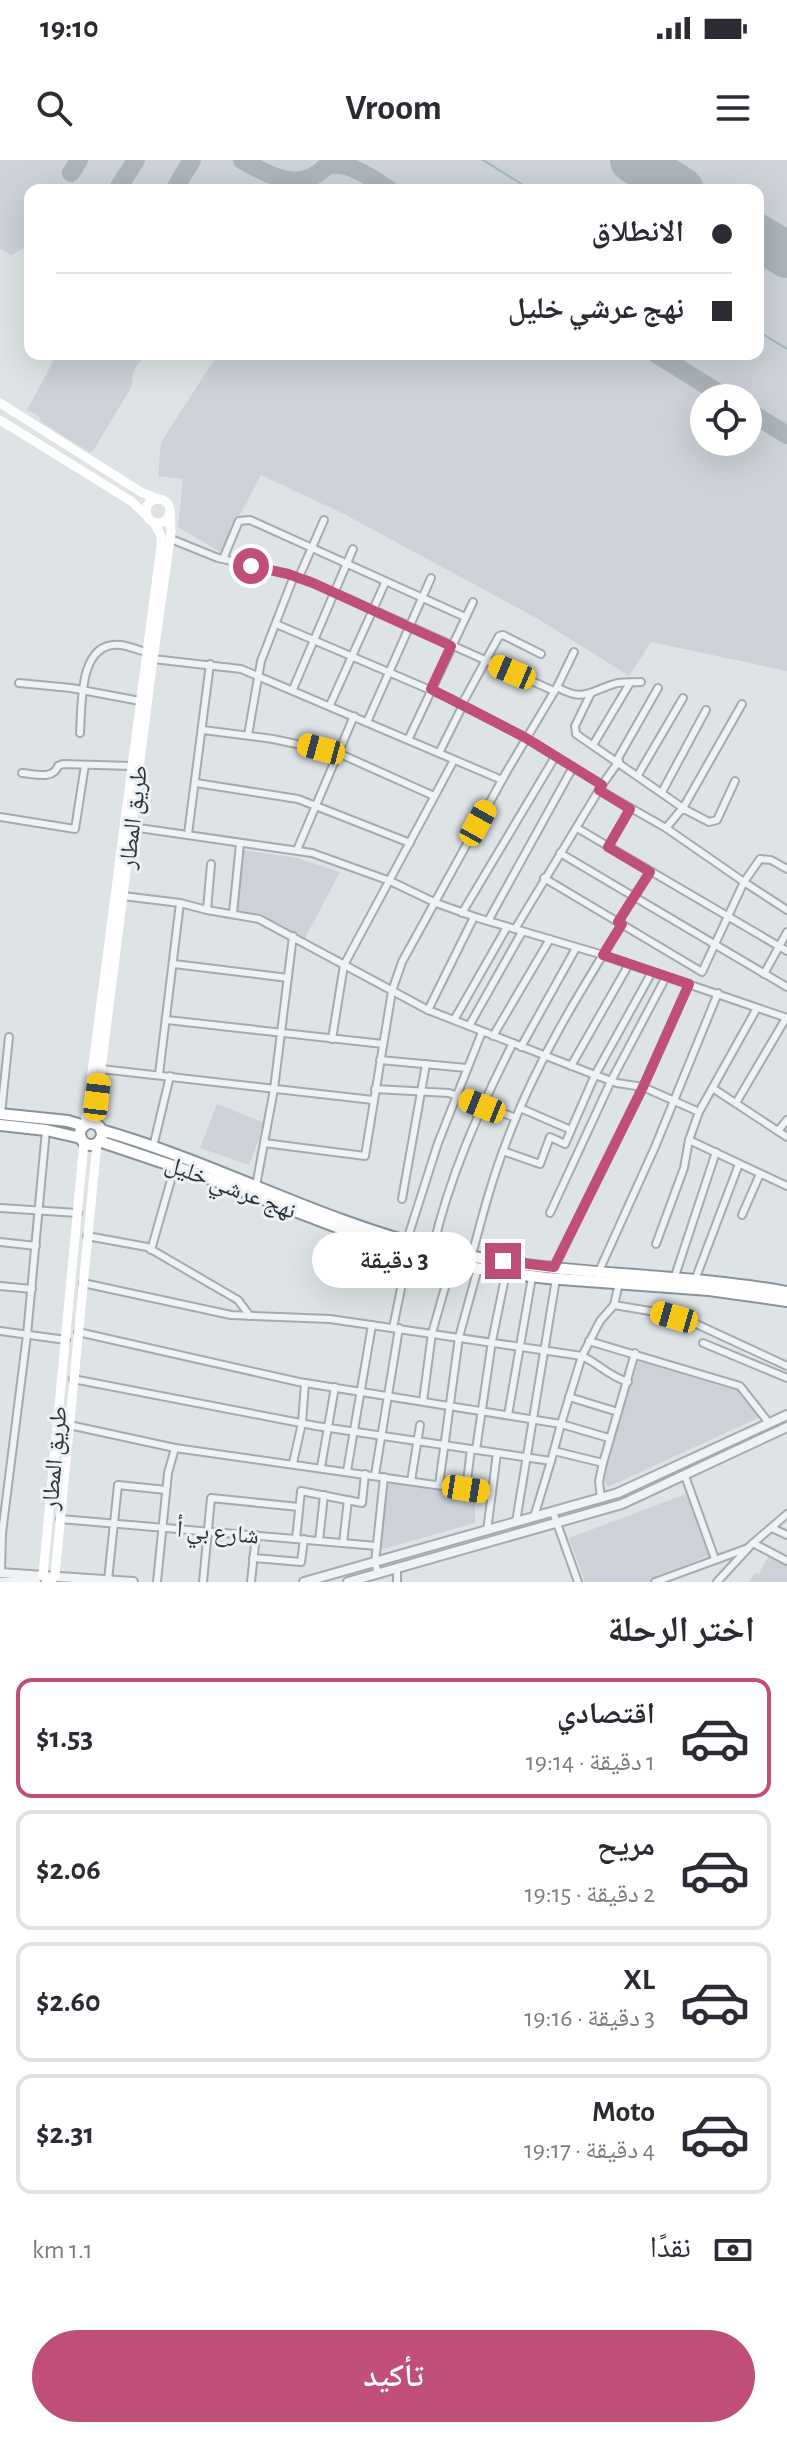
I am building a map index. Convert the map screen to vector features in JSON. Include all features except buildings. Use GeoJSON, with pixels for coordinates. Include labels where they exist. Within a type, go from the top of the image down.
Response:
{"type":"FeatureCollection","features":[{"type":"Feature","properties":{"kind":"highway","name":"نهج عرشي خليل"},"geometry":{"type":"LineString","coordinates":[[0,1114],[68,1121],[175,1166],[408,1254],[506,1273],[709,1290],[787,1301]]}},
{"type":"Feature","properties":{"kind":"highway"},"geometry":{"type":"LineString","coordinates":[[0,1125],[46,1130],[92,1145],[94,1131],[81,1131],[82,1140]]}},
{"type":"Feature","properties":{"kind":"highway","name":"نهج عرشي خليل"},"geometry":{"type":"LineString","coordinates":[[94,1131],[153,1147],[356,1224],[433,1248],[554,1267],[787,1292]]}},
{"type":"Feature","properties":{"kind":"main road"},"geometry":{"type":"LineString","coordinates":[[0,403],[141,492],[166,502],[170,511],[165,521],[150,518],[135,504],[0,420]]}},
{"type":"Feature","properties":{"kind":"main road"},"geometry":{"type":"LineString","coordinates":[[23,434],[30,421]]}},
{"type":"Feature","properties":{"kind":"main road"},"geometry":{"type":"LineString","coordinates":[[85,474],[92,461]]}},
{"type":"Feature","properties":{"kind":"main road"},"geometry":{"type":"LineString","coordinates":[[150,518],[148,504],[158,499]]}},
{"type":"Feature","properties":{"kind":"main road","name":"طريق المطار"},"geometry":{"type":"LineString","coordinates":[[96,1069],[123,896],[140,701],[171,539],[170,511]]}},
{"type":"Feature","properties":{"kind":"main road","name":"طريق المطار"},"geometry":{"type":"LineString","coordinates":[[46,1579],[60,1519],[87,1236],[96,1069],[150,656],[161,546],[161,536],[150,518]]}},
{"type":"Feature","properties":{"kind":"main road","name":"طريق المطار"},"geometry":{"type":"LineString","coordinates":[[46,1579],[82,1140]]}},
{"type":"Feature","properties":{"kind":"street"},"geometry":{"type":"LineString","coordinates":[[223,559],[242,520],[250,520],[465,617]]}},
{"type":"Feature","properties":{"kind":"street"},"geometry":{"type":"LineString","coordinates":[[248,735],[257,674],[296,577],[324,520]]}},
{"type":"Feature","properties":{"kind":"street"},"geometry":{"type":"LineString","coordinates":[[171,539],[223,559],[296,577],[486,661],[576,696],[618,682],[641,682]]}},
{"type":"Feature","properties":{"kind":"street"},"geometry":{"type":"LineString","coordinates":[[293,689],[353,549]]}},
{"type":"Feature","properties":{"kind":"street"},"geometry":{"type":"LineString","coordinates":[[367,722],[431,578]]}},
{"type":"Feature","properties":{"kind":"street"},"geometry":{"type":"LineString","coordinates":[[330,705],[385,583]]}},
{"type":"Feature","properties":{"kind":"street"},"geometry":{"type":"LineString","coordinates":[[408,740],[473,602]]}},
{"type":"Feature","properties":{"kind":"street"},"geometry":{"type":"LineString","coordinates":[[276,624],[431,689],[526,738],[787,910]]}},
{"type":"Feature","properties":{"kind":"street"},"geometry":{"type":"LineString","coordinates":[[439,753],[501,635],[541,654]]}},
{"type":"Feature","properties":{"kind":"street"},"geometry":{"type":"LineString","coordinates":[[80,733],[88,664],[97,652],[120,645],[150,656],[229,666],[257,674],[502,780]]}},
{"type":"Feature","properties":{"kind":"street"},"geometry":{"type":"LineString","coordinates":[[264,1143],[365,1156],[392,991],[402,962],[574,652]]}},
{"type":"Feature","properties":{"kind":"street"},"geometry":{"type":"LineString","coordinates":[[188,834],[210,664]]}},
{"type":"Feature","properties":{"kind":"street"},"geometry":{"type":"LineString","coordinates":[[19,683],[83,690],[140,701]]}},
{"type":"Feature","properties":{"kind":"street"},"geometry":{"type":"LineString","coordinates":[[593,745],[630,683]]}},
{"type":"Feature","properties":{"kind":"street"},"geometry":{"type":"LineString","coordinates":[[454,1020],[577,828],[658,688]]}},
{"type":"Feature","properties":{"kind":"street"},"geometry":{"type":"LineString","coordinates":[[591,693],[574,729],[576,734],[685,809],[709,822],[717,820],[735,781]]}},
{"type":"Feature","properties":{"kind":"street"},"geometry":{"type":"LineString","coordinates":[[638,775],[683,698]]}},
{"type":"Feature","properties":{"kind":"street"},"geometry":{"type":"LineString","coordinates":[[666,828],[678,812],[685,809],[742,704]]}},
{"type":"Feature","properties":{"kind":"street"},"geometry":{"type":"LineString","coordinates":[[662,792],[706,710]]}},
{"type":"Feature","properties":{"kind":"street"},"geometry":{"type":"LineString","coordinates":[[297,850],[354,716]]}},
{"type":"Feature","properties":{"kind":"street"},"geometry":{"type":"LineString","coordinates":[[203,730],[248,735],[338,753],[434,796]]}},
{"type":"Feature","properties":{"kind":"street"},"geometry":{"type":"LineString","coordinates":[[462,913],[555,757]]}},
{"type":"Feature","properties":{"kind":"street"},"geometry":{"type":"LineString","coordinates":[[332,1039],[344,965],[454,760]]}},
{"type":"Feature","properties":{"kind":"street"},"geometry":{"type":"LineString","coordinates":[[22,773],[50,775],[60,765],[132,766]]}},
{"type":"Feature","properties":{"kind":"street"},"geometry":{"type":"LineString","coordinates":[[0,817],[75,829],[85,765]]}},
{"type":"Feature","properties":{"kind":"street"},"geometry":{"type":"LineString","coordinates":[[488,921],[573,767]]}},
{"type":"Feature","properties":{"kind":"street"},"geometry":{"type":"LineString","coordinates":[[196,783],[280,795],[316,805],[410,843]]}},
{"type":"Feature","properties":{"kind":"street"},"geometry":{"type":"LineString","coordinates":[[608,847],[630,809]]}},
{"type":"Feature","properties":{"kind":"street"},"geometry":{"type":"LineString","coordinates":[[128,827],[297,850],[337,861],[462,913],[603,955],[787,1018],[736,1103]]}},
{"type":"Feature","properties":{"kind":"street"},"geometry":{"type":"LineString","coordinates":[[577,828],[787,951]]}},
{"type":"Feature","properties":{"kind":"street"},"geometry":{"type":"LineString","coordinates":[[233,913],[240,844]]}},
{"type":"Feature","properties":{"kind":"street"},"geometry":{"type":"LineString","coordinates":[[560,853],[787,987]]}},
{"type":"Feature","properties":{"kind":"street"},"geometry":{"type":"LineString","coordinates":[[554,1267],[744,882],[760,859],[771,860],[787,869]]}},
{"type":"Feature","properties":{"kind":"street"},"geometry":{"type":"LineString","coordinates":[[207,910],[211,864]]}},
{"type":"Feature","properties":{"kind":"street"},"geometry":{"type":"LineString","coordinates":[[472,1255],[503,1151],[544,1055],[650,872]]}},
{"type":"Feature","properties":{"kind":"street"},"geometry":{"type":"LineString","coordinates":[[544,878],[702,972]]}},
{"type":"Feature","properties":{"kind":"street"},"geometry":{"type":"LineString","coordinates":[[123,896],[180,903],[259,919],[428,1010],[611,1081],[643,1087],[699,1112]]}},
{"type":"Feature","properties":{"kind":"street"},"geometry":{"type":"LineString","coordinates":[[159,1074],[180,903]]}},
{"type":"Feature","properties":{"kind":"street"},"geometry":{"type":"LineString","coordinates":[[428,1010],[474,917]]}},
{"type":"Feature","properties":{"kind":"street"},"geometry":{"type":"LineString","coordinates":[[469,1026],[514,929]]}},
{"type":"Feature","properties":{"kind":"street"},"geometry":{"type":"LineString","coordinates":[[764,974],[787,932]]}},
{"type":"Feature","properties":{"kind":"street"},"geometry":{"type":"LineString","coordinates":[[256,1186],[274,1089],[293,936]]}},
{"type":"Feature","properties":{"kind":"street"},"geometry":{"type":"LineString","coordinates":[[493,1036],[550,939]]}},
{"type":"Feature","properties":{"kind":"street"},"geometry":{"type":"LineString","coordinates":[[521,1047],[576,948]]}},
{"type":"Feature","properties":{"kind":"street"},"geometry":{"type":"LineString","coordinates":[[174,964],[288,978]]}},
{"type":"Feature","properties":{"kind":"street"},"geometry":{"type":"LineString","coordinates":[[571,1066],[629,964]]}},
{"type":"Feature","properties":{"kind":"street"},"geometry":{"type":"LineString","coordinates":[[503,1151],[540,1164],[550,1137],[565,1144],[595,1075],[652,972]]}},
{"type":"Feature","properties":{"kind":"street"},"geometry":{"type":"LineString","coordinates":[[550,1213],[611,1081],[666,977]]}},
{"type":"Feature","properties":{"kind":"street"},"geometry":{"type":"LineString","coordinates":[[599,1271],[718,993]]}},
{"type":"Feature","properties":{"kind":"street"},"geometry":{"type":"LineString","coordinates":[[656,1244],[684,1168],[689,1140],[699,1112],[757,1008]]}},
{"type":"Feature","properties":{"kind":"street"},"geometry":{"type":"LineString","coordinates":[[167,1020],[383,1044]]}},
{"type":"Feature","properties":{"kind":"street"},"geometry":{"type":"LineString","coordinates":[[407,1240],[456,1096],[482,1032]]}},
{"type":"Feature","properties":{"kind":"street"},"geometry":{"type":"LineString","coordinates":[[0,1114],[9,1037]]}},
{"type":"Feature","properties":{"kind":"street"},"geometry":{"type":"LineString","coordinates":[[433,1248],[441,1214],[482,1106],[513,1043]]}},
{"type":"Feature","properties":{"kind":"street"},"geometry":{"type":"LineString","coordinates":[[380,1060],[467,1068]]}},
{"type":"Feature","properties":{"kind":"street"},"geometry":{"type":"LineString","coordinates":[[402,1199],[426,1064]]}},
{"type":"Feature","properties":{"kind":"street"},"geometry":{"type":"LineString","coordinates":[[96,1069],[373,1100]]}},
{"type":"Feature","properties":{"kind":"street"},"geometry":{"type":"LineString","coordinates":[[153,1147],[170,1076]]}},
{"type":"Feature","properties":{"kind":"street"},"geometry":{"type":"LineString","coordinates":[[375,1089],[449,1093],[516,1118]]}},
{"type":"Feature","properties":{"kind":"street"},"geometry":{"type":"LineString","coordinates":[[714,1089],[787,1137]]}},
{"type":"Feature","properties":{"kind":"street"},"geometry":{"type":"LineString","coordinates":[[520,1108],[571,1130]]}},
{"type":"Feature","properties":{"kind":"street"},"geometry":{"type":"LineString","coordinates":[[778,1131],[787,1120]]}},
{"type":"Feature","properties":{"kind":"street"},"geometry":{"type":"LineString","coordinates":[[46,1130],[27,1335],[1,1533],[0,1573],[46,1579]]}},
{"type":"Feature","properties":{"kind":"street"},"geometry":{"type":"LineString","coordinates":[[689,1140],[787,1186]]}},
{"type":"Feature","properties":{"kind":"street"},"geometry":{"type":"LineString","coordinates":[[674,1279],[716,1152]]}},
{"type":"Feature","properties":{"kind":"street"},"geometry":{"type":"LineString","coordinates":[[695,1280],[739,1164]]}},
{"type":"Feature","properties":{"kind":"street"},"geometry":{"type":"LineString","coordinates":[[151,1250],[175,1166]]}},
{"type":"Feature","properties":{"kind":"street"},"geometry":{"type":"LineString","coordinates":[[742,1215],[760,1174]]}},
{"type":"Feature","properties":{"kind":"street"},"geometry":{"type":"LineString","coordinates":[[0,1208],[78,1213]]}},
{"type":"Feature","properties":{"kind":"street"},"geometry":{"type":"LineString","coordinates":[[87,1236],[151,1250],[238,1300],[250,1316]]}},
{"type":"Feature","properties":{"kind":"street"},"geometry":{"type":"LineString","coordinates":[[0,1242],[36,1246]]}},
{"type":"Feature","properties":{"kind":"street"},"geometry":{"type":"LineString","coordinates":[[375,1475],[408,1254]]}},
{"type":"Feature","properties":{"kind":"street"},"geometry":{"type":"LineString","coordinates":[[423,1401],[432,1333],[452,1263]]}},
{"type":"Feature","properties":{"kind":"street"},"geometry":{"type":"LineString","coordinates":[[439,1485],[459,1337],[478,1268]]}},
{"type":"Feature","properties":{"kind":"street"},"geometry":{"type":"LineString","coordinates":[[466,1489],[506,1273]]}},
{"type":"Feature","properties":{"kind":"street"},"geometry":{"type":"LineString","coordinates":[[508,1415],[532,1276]]}},
{"type":"Feature","properties":{"kind":"street"},"geometry":{"type":"LineString","coordinates":[[516,1522],[556,1279]]}},
{"type":"Feature","properties":{"kind":"street"},"geometry":{"type":"LineString","coordinates":[[83,1283],[231,1315],[330,1319],[544,1349],[582,1356],[600,1364],[613,1378],[628,1382]]}},
{"type":"Feature","properties":{"kind":"street"},"geometry":{"type":"LineString","coordinates":[[534,1517],[582,1356],[600,1321],[614,1305],[619,1283]]}},
{"type":"Feature","properties":{"kind":"street"},"geometry":{"type":"LineString","coordinates":[[0,1286],[32,1289]]}},
{"type":"Feature","properties":{"kind":"street"},"geometry":{"type":"LineString","coordinates":[[614,1305],[692,1322],[787,1366]]}},
{"type":"Feature","properties":{"kind":"street"},"geometry":{"type":"LineString","coordinates":[[347,1471],[372,1325]]}},
{"type":"Feature","properties":{"kind":"street"},"geometry":{"type":"LineString","coordinates":[[0,1331],[66,1340]]}},
{"type":"Feature","properties":{"kind":"street"},"geometry":{"type":"LineString","coordinates":[[78,1332],[305,1383],[561,1424],[609,1438]]}},
{"type":"Feature","properties":{"kind":"street"},"geometry":{"type":"LineString","coordinates":[[589,1341],[740,1386],[769,1423]]}},
{"type":"Feature","properties":{"kind":"street"},"geometry":{"type":"LineString","coordinates":[[703,1343],[787,1378]]}},
{"type":"Feature","properties":{"kind":"street"},"geometry":{"type":"LineString","coordinates":[[601,1499],[599,1481],[603,1463],[635,1353]]}},
{"type":"Feature","properties":{"kind":"street"},"geometry":{"type":"LineString","coordinates":[[73,1379],[329,1428],[551,1461]]}},
{"type":"Feature","properties":{"kind":"street"},"geometry":{"type":"LineString","coordinates":[[293,1463],[302,1423],[305,1383]]}},
{"type":"Feature","properties":{"kind":"street"},"geometry":{"type":"LineString","coordinates":[[321,1467],[335,1387]]}},
{"type":"Feature","properties":{"kind":"street"},"geometry":{"type":"LineString","coordinates":[[569,1397],[618,1412]]}},
{"type":"Feature","properties":{"kind":"street"},"geometry":{"type":"LineString","coordinates":[[304,1582],[601,1499],[787,1415]]}},
{"type":"Feature","properties":{"kind":"street"},"geometry":{"type":"LineString","coordinates":[[69,1425],[175,1448],[492,1493]]}},
{"type":"Feature","properties":{"kind":"street"},"geometry":{"type":"LineString","coordinates":[[411,1481],[420,1425]]}},
{"type":"Feature","properties":{"kind":"street"},"geometry":{"type":"LineString","coordinates":[[348,1582],[622,1504],[787,1427]]}},
{"type":"Feature","properties":{"kind":"street"},"geometry":{"type":"LineString","coordinates":[[157,1582],[166,1490],[175,1448]]}},
{"type":"Feature","properties":{"kind":"street"},"geometry":{"type":"LineString","coordinates":[[554,1451],[603,1463]]}},
{"type":"Feature","properties":{"kind":"street"},"geometry":{"type":"LineString","coordinates":[[487,1531],[497,1453]]}},
{"type":"Feature","properties":{"kind":"street"},"geometry":{"type":"LineString","coordinates":[[253,1558],[301,1562],[301,1491],[362,1503],[365,1474]]}},
{"type":"Feature","properties":{"kind":"street"},"geometry":{"type":"LineString","coordinates":[[685,1476],[715,1559]]}},
{"type":"Feature","properties":{"kind":"street"},"geometry":{"type":"LineString","coordinates":[[378,1573],[375,1563],[384,1477]]}},
{"type":"Feature","properties":{"kind":"street"},"geometry":{"type":"LineString","coordinates":[[108,1580],[118,1485],[166,1490]]}},
{"type":"Feature","properties":{"kind":"street"},"geometry":{"type":"LineString","coordinates":[[319,1541],[324,1495]]}},
{"type":"Feature","properties":{"kind":"street"},"geometry":{"type":"LineString","coordinates":[[203,1582],[211,1498],[299,1507]]}},
{"type":"Feature","properties":{"kind":"street"},"geometry":{"type":"LineString","coordinates":[[343,1543],[348,1500]]}},
{"type":"Feature","properties":{"kind":"street"},"geometry":{"type":"LineString","coordinates":[[553,1512],[578,1582]]}},
{"type":"Feature","properties":{"kind":"street"},"geometry":{"type":"LineString","coordinates":[[717,1582],[787,1514]]}},
{"type":"Feature","properties":{"kind":"street","name":"شارع بي أ"},"geometry":{"type":"LineString","coordinates":[[60,1519],[377,1546]]}},
{"type":"Feature","properties":{"kind":"street"},"geometry":{"type":"LineString","coordinates":[[772,1528],[787,1535]]}},
{"type":"Feature","properties":{"kind":"street"},"geometry":{"type":"LineString","coordinates":[[251,1582],[256,1535]]}},
{"type":"Feature","properties":{"kind":"street"},"geometry":{"type":"LineString","coordinates":[[655,1582],[751,1546],[787,1561]]}},
{"type":"Feature","properties":{"kind":"street"},"geometry":{"type":"LineString","coordinates":[[397,1568],[397,1582]]}},
{"type":"Feature","properties":{"kind":"street"},"geometry":{"type":"LineString","coordinates":[[0,1582],[46,1579],[133,1582]]}},
{"type":"Feature","properties":{"kind":"shaded area"},"geometry":{"type":"Polygon","coordinates":[[[0,160],[787,160],[787,671],[651,642],[629,676],[538,619],[344,514],[261,475],[220,552],[178,527],[183,479],[158,476],[161,442],[214,360],[764,360],[764,184],[24,184],[24,248],[11,255],[0,249],[0,160]]]}},
{"type":"Feature","properties":{"kind":"shaded area"},"geometry":{"type":"Polygon","coordinates":[[[54,360],[141,360],[133,371],[132,386],[93,451],[89,452],[27,410],[54,360]]]}},
{"type":"Feature","properties":{"kind":"shaded area"},"geometry":{"type":"Polygon","coordinates":[[[244,850],[297,858],[340,872],[305,938],[264,918],[234,910],[244,850]]]}},
{"type":"Feature","properties":{"kind":"shaded area"},"geometry":{"type":"Polygon","coordinates":[[[217,1104],[265,1123],[249,1165],[200,1148],[217,1104]]]}},
{"type":"Feature","properties":{"kind":"shaded area"},"geometry":{"type":"Polygon","coordinates":[[[640,1357],[738,1389],[760,1417],[608,1487],[602,1478],[640,1357]]]}},
{"type":"Feature","properties":{"kind":"shaded area"},"geometry":{"type":"Polygon","coordinates":[[[387,1479],[475,1493],[475,1523],[379,1550],[387,1479]]]}},
{"type":"Feature","properties":{"kind":"shaded area"},"geometry":{"type":"Polygon","coordinates":[[[686,1494],[709,1556],[648,1582],[585,1582],[569,1538],[686,1494]]]}},
{"type":"Feature","properties":{"kind":"shaded area"},"geometry":{"type":"Polygon","coordinates":[[[769,1555],[787,1564],[787,1582],[749,1582],[755,1573],[759,1574],[769,1555]]]}},
{"type":"Feature","properties":{"kind":"waterway"},"geometry":{"type":"LineString","coordinates":[[483,160],[521,184]]}},
{"type":"Feature","properties":{"kind":"waterway"},"geometry":{"type":"LineString","coordinates":[[764,335],[787,349]]}},
{"type":"Feature","properties":{"kind":"taxiway"},"geometry":{"type":"LineString","coordinates":[[71,173],[79,160]]}},
{"type":"Feature","properties":{"kind":"taxiway"},"geometry":{"type":"LineString","coordinates":[[121,184],[136,160]]}},
{"type":"Feature","properties":{"kind":"taxiway"},"geometry":{"type":"LineString","coordinates":[[178,184],[192,160]]}},
{"type":"Feature","properties":{"kind":"taxiway"},"geometry":{"type":"LineString","coordinates":[[242,160],[288,180],[310,178],[331,160]]}},
{"type":"Feature","properties":{"kind":"taxiway"},"geometry":{"type":"LineString","coordinates":[[327,166],[352,168],[381,184]]}},
{"type":"Feature","properties":{"kind":"taxiway"},"geometry":{"type":"LineString","coordinates":[[666,360],[704,384]]}},
{"type":"Feature","properties":{"kind":"taxiway"},"geometry":{"type":"LineString","coordinates":[[762,420],[787,435]]}},
{"type":"Feature","properties":{"kind":"runway"},"geometry":{"type":"LineString","coordinates":[[633,160],[671,184]]}},
{"type":"Feature","properties":{"kind":"runway"},"geometry":{"type":"LineString","coordinates":[[764,241],[787,255]]}},
{"type":"Feature","properties":{"kind":"route"},"geometry":{"type":"LineString","coordinates":[[251,566],[313,583],[451,646],[431,689],[526,738],[602,785],[599,790],[630,809],[608,847],[650,872],[618,922],[622,924],[603,955],[689,984],[643,1087],[554,1267],[503,1261]]}}]}
